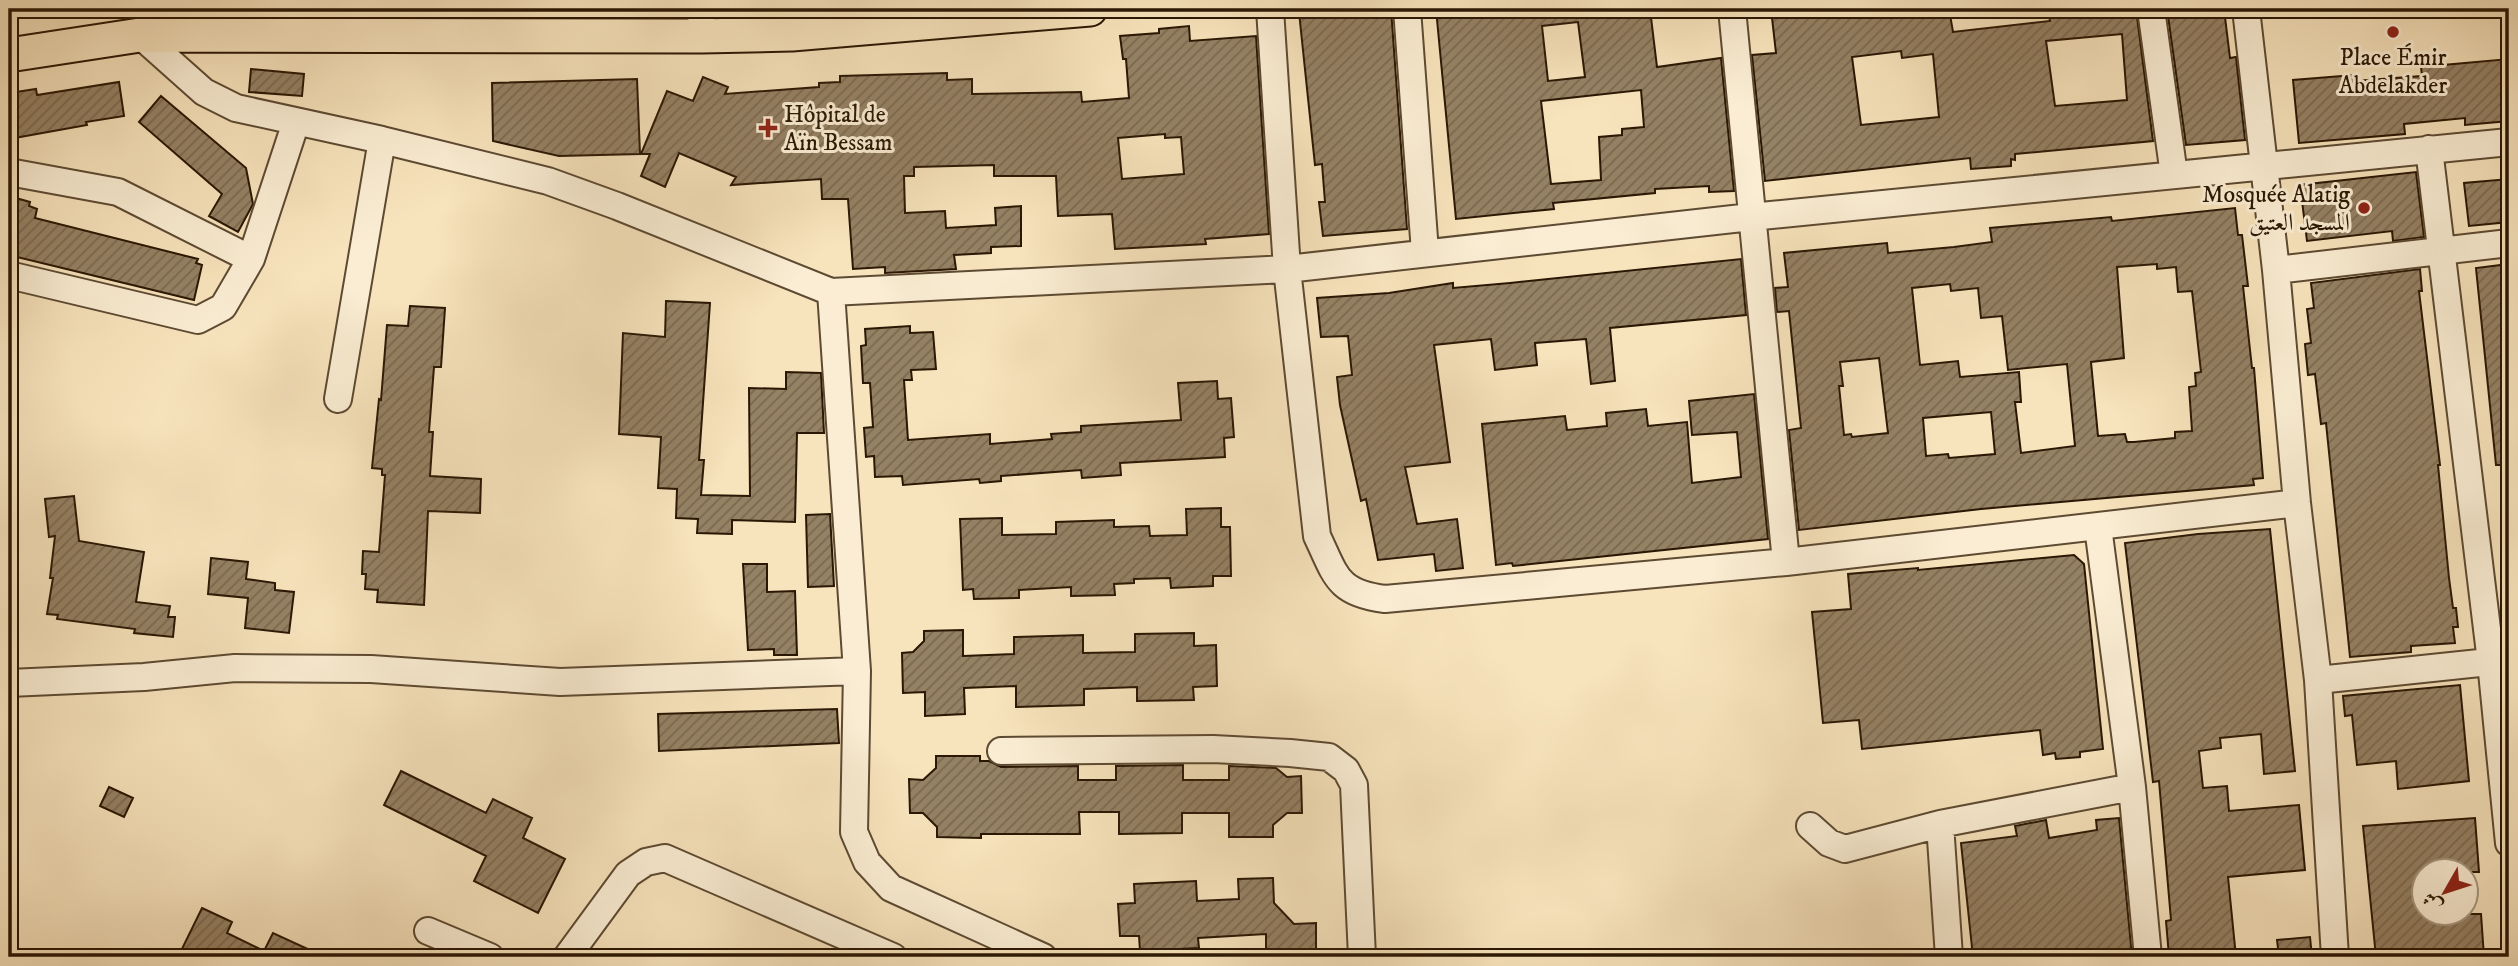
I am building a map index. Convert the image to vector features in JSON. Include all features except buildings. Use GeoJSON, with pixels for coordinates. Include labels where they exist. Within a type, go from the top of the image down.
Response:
{"type":"FeatureCollection","features":[{"type":"Feature","properties":{"kind":"main road"},"geometry":{"type":"LineString","coordinates":[[9,55],[140,35],[701,23],[792,34],[1034,10],[1090,9]]}},
{"type":"Feature","properties":{"kind":"street"},"geometry":{"type":"LineString","coordinates":[[1270,9],[1287,269],[1317,536],[1334,571],[1346,587],[1362,596],[1385,599],[1786,562],[2297,503]]}},
{"type":"Feature","properties":{"kind":"street"},"geometry":{"type":"LineString","coordinates":[[1407,9],[1425,252]]}},
{"type":"Feature","properties":{"kind":"street"},"geometry":{"type":"LineString","coordinates":[[1732,9],[1786,562]]}},
{"type":"Feature","properties":{"kind":"street"},"geometry":{"type":"LineString","coordinates":[[2151,9],[2174,175]]}},
{"type":"Feature","properties":{"kind":"street"},"geometry":{"type":"LineString","coordinates":[[2246,9],[2318,680],[2334,957]]}},
{"type":"Feature","properties":{"kind":"street"},"geometry":{"type":"LineString","coordinates":[[140,35],[204,92],[236,108],[382,140],[548,181],[831,292],[1287,269],[1751,217],[2509,142]]}},
{"type":"Feature","properties":{"kind":"street"},"geometry":{"type":"LineString","coordinates":[[9,275],[198,320],[223,307],[251,259],[296,122]]}},
{"type":"Feature","properties":{"kind":"street"},"geometry":{"type":"LineString","coordinates":[[338,400],[382,140]]}},
{"type":"Feature","properties":{"kind":"street"},"geometry":{"type":"LineString","coordinates":[[2429,149],[2500,661],[2509,844]]}},
{"type":"Feature","properties":{"kind":"street"},"geometry":{"type":"LineString","coordinates":[[9,172],[118,192],[251,259]]}},
{"type":"Feature","properties":{"kind":"street"},"geometry":{"type":"LineString","coordinates":[[2276,270],[2509,243]]}},
{"type":"Feature","properties":{"kind":"street"},"geometry":{"type":"LineString","coordinates":[[831,292],[857,671],[854,832],[867,862],[891,888],[1042,957]]}},
{"type":"Feature","properties":{"kind":"street"},"geometry":{"type":"LineString","coordinates":[[2098,527],[2132,787],[2148,957]]}},
{"type":"Feature","properties":{"kind":"street"},"geometry":{"type":"LineString","coordinates":[[2318,680],[2500,661]]}},
{"type":"Feature","properties":{"kind":"street"},"geometry":{"type":"LineString","coordinates":[[9,683],[144,677],[235,668],[371,669],[560,682],[857,671]]}},
{"type":"Feature","properties":{"kind":"street"},"geometry":{"type":"LineString","coordinates":[[1001,751],[1213,749],[1329,757],[1346,770],[1354,785],[1362,957]]}},
{"type":"Feature","properties":{"kind":"street"},"geometry":{"type":"LineString","coordinates":[[1810,826],[1829,844],[1845,849],[1940,824],[2132,787]]}},
{"type":"Feature","properties":{"kind":"street"},"geometry":{"type":"LineString","coordinates":[[1940,824],[1949,957]]}},
{"type":"Feature","properties":{"kind":"street"},"geometry":{"type":"LineString","coordinates":[[567,957],[628,874],[646,862],[665,858],[893,957]]}},
{"type":"Feature","properties":{"kind":"street"},"geometry":{"type":"LineString","coordinates":[[428,931],[490,957]]}},
{"type":"Feature","properties":{"kind":"place","name":"Place Émir Abdelakder"},"geometry":{"type":"Point","coordinates":[2393,32]}},
{"type":"Feature","properties":{"kind":"place","name":"Hôpital de Aïn Bessam"},"geometry":{"type":"Point","coordinates":[768,128]}},
{"type":"Feature","properties":{"kind":"place","name":"Mosquée Alatig المسجد العتيق"},"geometry":{"type":"Point","coordinates":[2364,208]}}]}
